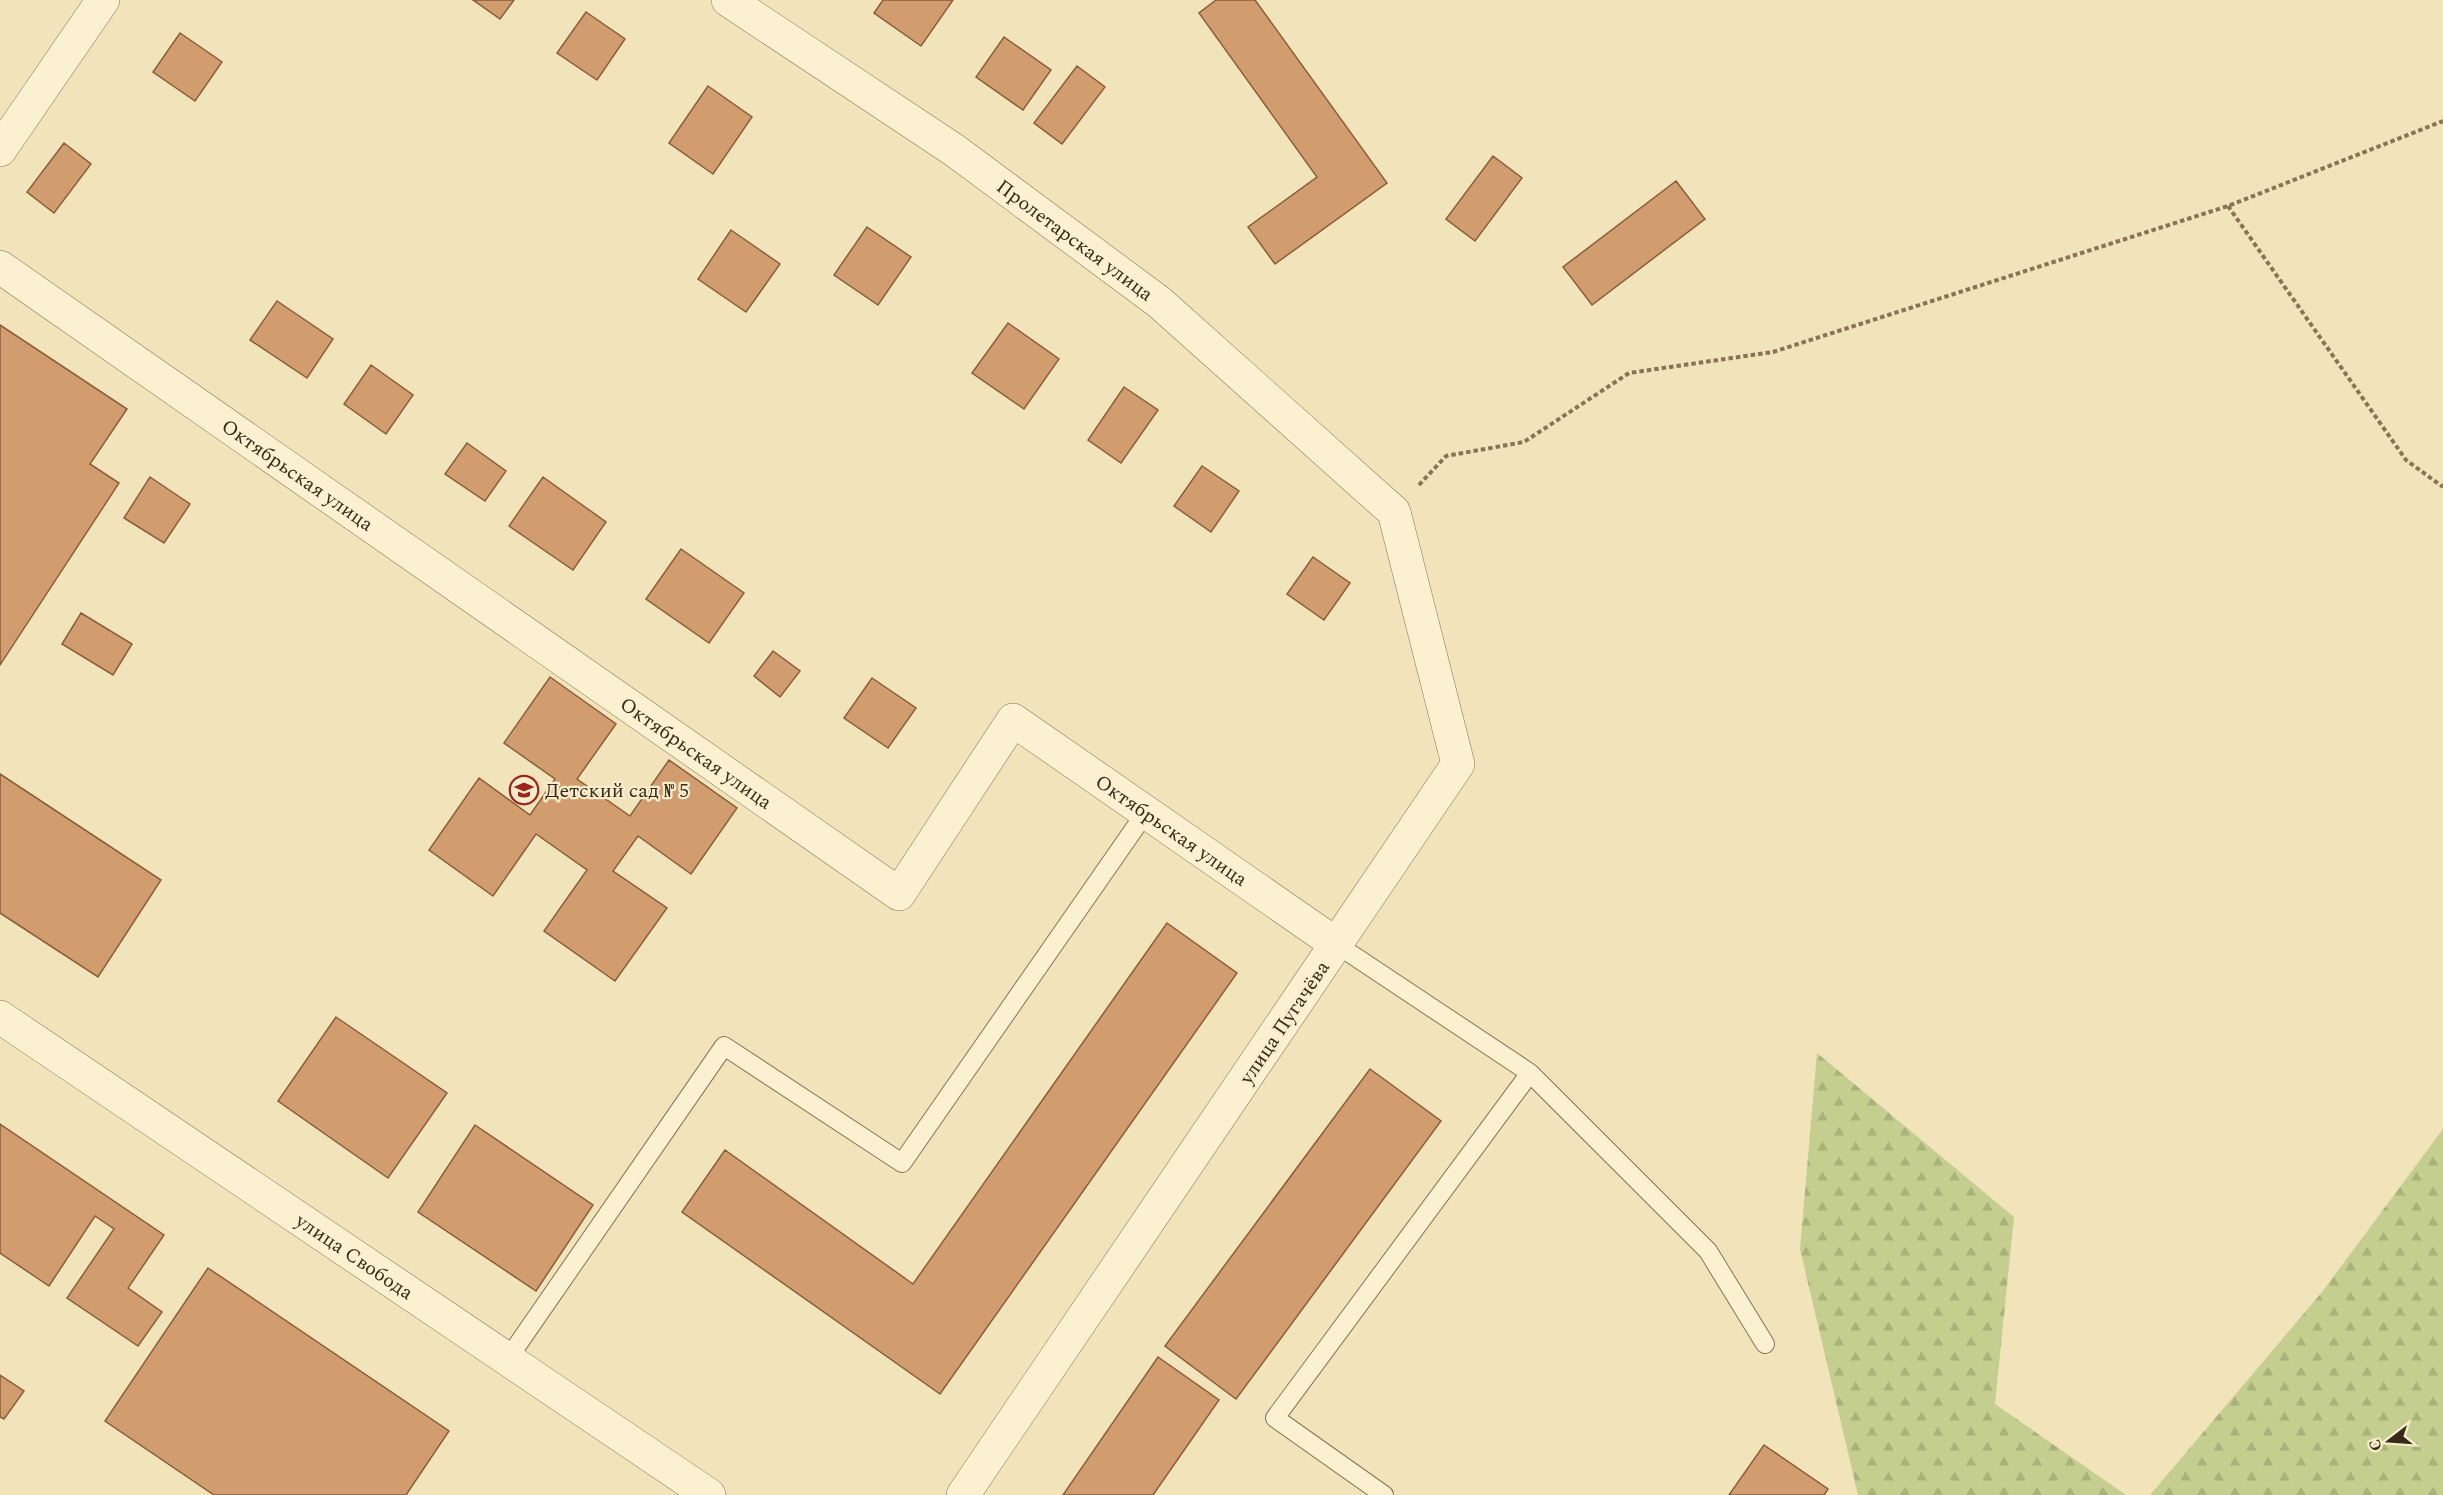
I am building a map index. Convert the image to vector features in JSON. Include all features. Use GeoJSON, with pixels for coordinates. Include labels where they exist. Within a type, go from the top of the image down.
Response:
{"type":"FeatureCollection","features":[{"type":"Feature","properties":{"kind":"street"},"geometry":{"type":"LineString","coordinates":[[0,150],[103,0]]}},
{"type":"Feature","properties":{"kind":"street","name":"Пролетарская улица"},"geometry":{"type":"LineString","coordinates":[[728,0],[954,150],[1159,302],[1394,512]]}},
{"type":"Feature","properties":{"kind":"street","name":"Октябрьская улица"},"geometry":{"type":"LineString","coordinates":[[0,267],[899,894],[1013,720],[1336,944]]}},
{"type":"Feature","properties":{"kind":"street","name":"улица Пугачёва"},"geometry":{"type":"LineString","coordinates":[[963,1495],[1458,764],[1394,512]]}},
{"type":"Feature","properties":{"kind":"street","name":"улица Свобода"},"geometry":{"type":"LineString","coordinates":[[0,1017],[709,1495]]}},
{"type":"Feature","properties":{"kind":"lane"},"geometry":{"type":"LineString","coordinates":[[507,1360],[724,1046],[902,1163],[1146,812]]}},
{"type":"Feature","properties":{"kind":"lane"},"geometry":{"type":"LineString","coordinates":[[1336,944],[1530,1073],[1708,1251],[1765,1344]]}},
{"type":"Feature","properties":{"kind":"lane"},"geometry":{"type":"LineString","coordinates":[[1384,1495],[1275,1418],[1530,1073]]}},
{"type":"Feature","properties":{"kind":"path"},"geometry":{"type":"LineString","coordinates":[[1394,512],[1446,456],[1524,442],[1629,373],[1773,352],[2228,206],[2443,121]]}},
{"type":"Feature","properties":{"kind":"path"},"geometry":{"type":"LineString","coordinates":[[2228,206],[2406,460],[2443,488]]}},
{"type":"Feature","properties":{"kind":"green space"},"geometry":{"type":"Polygon","coordinates":[[[1817,1053],[2014,1217],[1995,1404],[2126,1495],[1858,1495],[1800,1249],[1817,1053]]]}},
{"type":"Feature","properties":{"kind":"green space"},"geometry":{"type":"Polygon","coordinates":[[[2443,1129],[2443,1495],[2150,1495],[2322,1292],[2443,1129]]]}},
{"type":"Feature","properties":{"kind":"building"},"geometry":{"type":"Polygon","coordinates":[[[473,0],[514,0],[500,19],[473,0]]]}},
{"type":"Feature","properties":{"kind":"building"},"geometry":{"type":"Polygon","coordinates":[[[883,0],[953,0],[921,46],[874,13],[883,0]]]}},
{"type":"Feature","properties":{"kind":"building"},"geometry":{"type":"Polygon","coordinates":[[[1216,0],[1255,0],[1387,183],[1275,264],[1248,227],[1317,177],[1199,13],[1216,0]]]}},
{"type":"Feature","properties":{"kind":"building"},"geometry":{"type":"Polygon","coordinates":[[[586,12],[625,39],[597,80],[557,53],[586,12]]]}},
{"type":"Feature","properties":{"kind":"building"},"geometry":{"type":"Polygon","coordinates":[[[180,33],[222,62],[195,101],[153,72],[180,33]]]}},
{"type":"Feature","properties":{"kind":"building"},"geometry":{"type":"Polygon","coordinates":[[[1004,37],[1051,70],[1023,110],[976,77],[1004,37]]]}},
{"type":"Feature","properties":{"kind":"building"},"geometry":{"type":"Polygon","coordinates":[[[1077,66],[1105,87],[1062,144],[1034,123],[1077,66]]]}},
{"type":"Feature","properties":{"kind":"building"},"geometry":{"type":"Polygon","coordinates":[[[708,86],[752,117],[713,174],[669,143],[708,86]]]}},
{"type":"Feature","properties":{"kind":"building"},"geometry":{"type":"Polygon","coordinates":[[[64,143],[91,164],[54,213],[27,192],[64,143]]]}},
{"type":"Feature","properties":{"kind":"building"},"geometry":{"type":"Polygon","coordinates":[[[1493,156],[1522,178],[1475,241],[1446,219],[1493,156]]]}},
{"type":"Feature","properties":{"kind":"building"},"geometry":{"type":"Polygon","coordinates":[[[1676,181],[1705,219],[1592,305],[1563,267],[1676,181]]]}},
{"type":"Feature","properties":{"kind":"building"},"geometry":{"type":"Polygon","coordinates":[[[867,227],[911,257],[878,305],[834,275],[867,227]]]}},
{"type":"Feature","properties":{"kind":"building"},"geometry":{"type":"Polygon","coordinates":[[[731,230],[780,264],[746,312],[698,279],[731,230]]]}},
{"type":"Feature","properties":{"kind":"building"},"geometry":{"type":"Polygon","coordinates":[[[277,301],[333,339],[307,378],[250,340],[277,301]]]}},
{"type":"Feature","properties":{"kind":"building"},"geometry":{"type":"Polygon","coordinates":[[[1008,323],[1059,359],[1024,409],[972,373],[1008,323]]]}},
{"type":"Feature","properties":{"kind":"building"},"geometry":{"type":"Polygon","coordinates":[[[0,325],[127,409],[90,464],[119,483],[0,665],[0,325]]]}},
{"type":"Feature","properties":{"kind":"building"},"geometry":{"type":"Polygon","coordinates":[[[371,365],[413,395],[386,434],[344,404],[371,365]]]}},
{"type":"Feature","properties":{"kind":"building"},"geometry":{"type":"Polygon","coordinates":[[[1124,387],[1158,410],[1121,463],[1088,440],[1124,387]]]}},
{"type":"Feature","properties":{"kind":"building"},"geometry":{"type":"Polygon","coordinates":[[[467,443],[506,471],[485,501],[445,474],[467,443]]]}},
{"type":"Feature","properties":{"kind":"building"},"geometry":{"type":"Polygon","coordinates":[[[1202,466],[1239,491],[1211,532],[1174,506],[1202,466]]]}},
{"type":"Feature","properties":{"kind":"building"},"geometry":{"type":"Polygon","coordinates":[[[150,477],[190,504],[164,543],[124,518],[150,477]]]}},
{"type":"Feature","properties":{"kind":"building"},"geometry":{"type":"Polygon","coordinates":[[[543,477],[606,522],[573,570],[509,526],[543,477]]]}},
{"type":"Feature","properties":{"kind":"building"},"geometry":{"type":"Polygon","coordinates":[[[681,549],[744,593],[709,643],[646,599],[681,549]]]}},
{"type":"Feature","properties":{"kind":"building"},"geometry":{"type":"Polygon","coordinates":[[[1313,557],[1350,583],[1324,620],[1287,594],[1313,557]]]}},
{"type":"Feature","properties":{"kind":"building"},"geometry":{"type":"Polygon","coordinates":[[[81,613],[132,644],[113,675],[62,644],[81,613]]]}},
{"type":"Feature","properties":{"kind":"building"},"geometry":{"type":"Polygon","coordinates":[[[773,651],[800,671],[780,697],[754,676],[773,651]]]}},
{"type":"Feature","properties":{"kind":"building"},"geometry":{"type":"Polygon","coordinates":[[[550,677],[616,724],[577,779],[630,816],[669,760],[737,808],[691,874],[638,836],[613,871],[667,908],[615,981],[544,931],[587,870],[536,834],[493,896],[429,850],[479,778],[530,815],[555,779],[504,743],[550,677]]]}},
{"type":"Feature","properties":{"kind":"building"},"geometry":{"type":"Polygon","coordinates":[[[872,678],[916,708],[888,748],[844,718],[872,678]]]}},
{"type":"Feature","properties":{"kind":"building"},"geometry":{"type":"Polygon","coordinates":[[[0,774],[161,880],[98,977],[0,913],[0,774]]]}},
{"type":"Feature","properties":{"kind":"building"},"geometry":{"type":"Polygon","coordinates":[[[1167,923],[1237,973],[940,1394],[682,1212],[725,1150],[913,1284],[1167,923]]]}},
{"type":"Feature","properties":{"kind":"building"},"geometry":{"type":"Polygon","coordinates":[[[336,1017],[447,1093],[388,1178],[278,1101],[336,1017]]]}},
{"type":"Feature","properties":{"kind":"building"},"geometry":{"type":"Polygon","coordinates":[[[1370,1069],[1441,1121],[1236,1399],[1165,1346],[1370,1069]]]}},
{"type":"Feature","properties":{"kind":"building"},"geometry":{"type":"Polygon","coordinates":[[[0,1124],[164,1235],[128,1288],[162,1312],[138,1346],[67,1298],[114,1229],[95,1216],[49,1286],[0,1253],[0,1124]]]}},
{"type":"Feature","properties":{"kind":"building"},"geometry":{"type":"Polygon","coordinates":[[[475,1125],[593,1205],[536,1291],[418,1212],[475,1125]]]}},
{"type":"Feature","properties":{"kind":"building"},"geometry":{"type":"Polygon","coordinates":[[[208,1268],[449,1431],[406,1495],[214,1495],[105,1421],[208,1268]]]}},
{"type":"Feature","properties":{"kind":"building"},"geometry":{"type":"Polygon","coordinates":[[[1158,1357],[1219,1400],[1153,1495],[1063,1495],[1158,1357]]]}},
{"type":"Feature","properties":{"kind":"building"},"geometry":{"type":"Polygon","coordinates":[[[0,1375],[24,1391],[4,1419],[0,1417],[0,1375]]]}},
{"type":"Feature","properties":{"kind":"building"},"geometry":{"type":"Polygon","coordinates":[[[1764,1445],[1828,1489],[1824,1495],[1729,1495],[1764,1445]]]}},
{"type":"Feature","properties":{"kind":"place","name":"Детский сад № 5"},"geometry":{"type":"Point","coordinates":[524,790]}}]}
